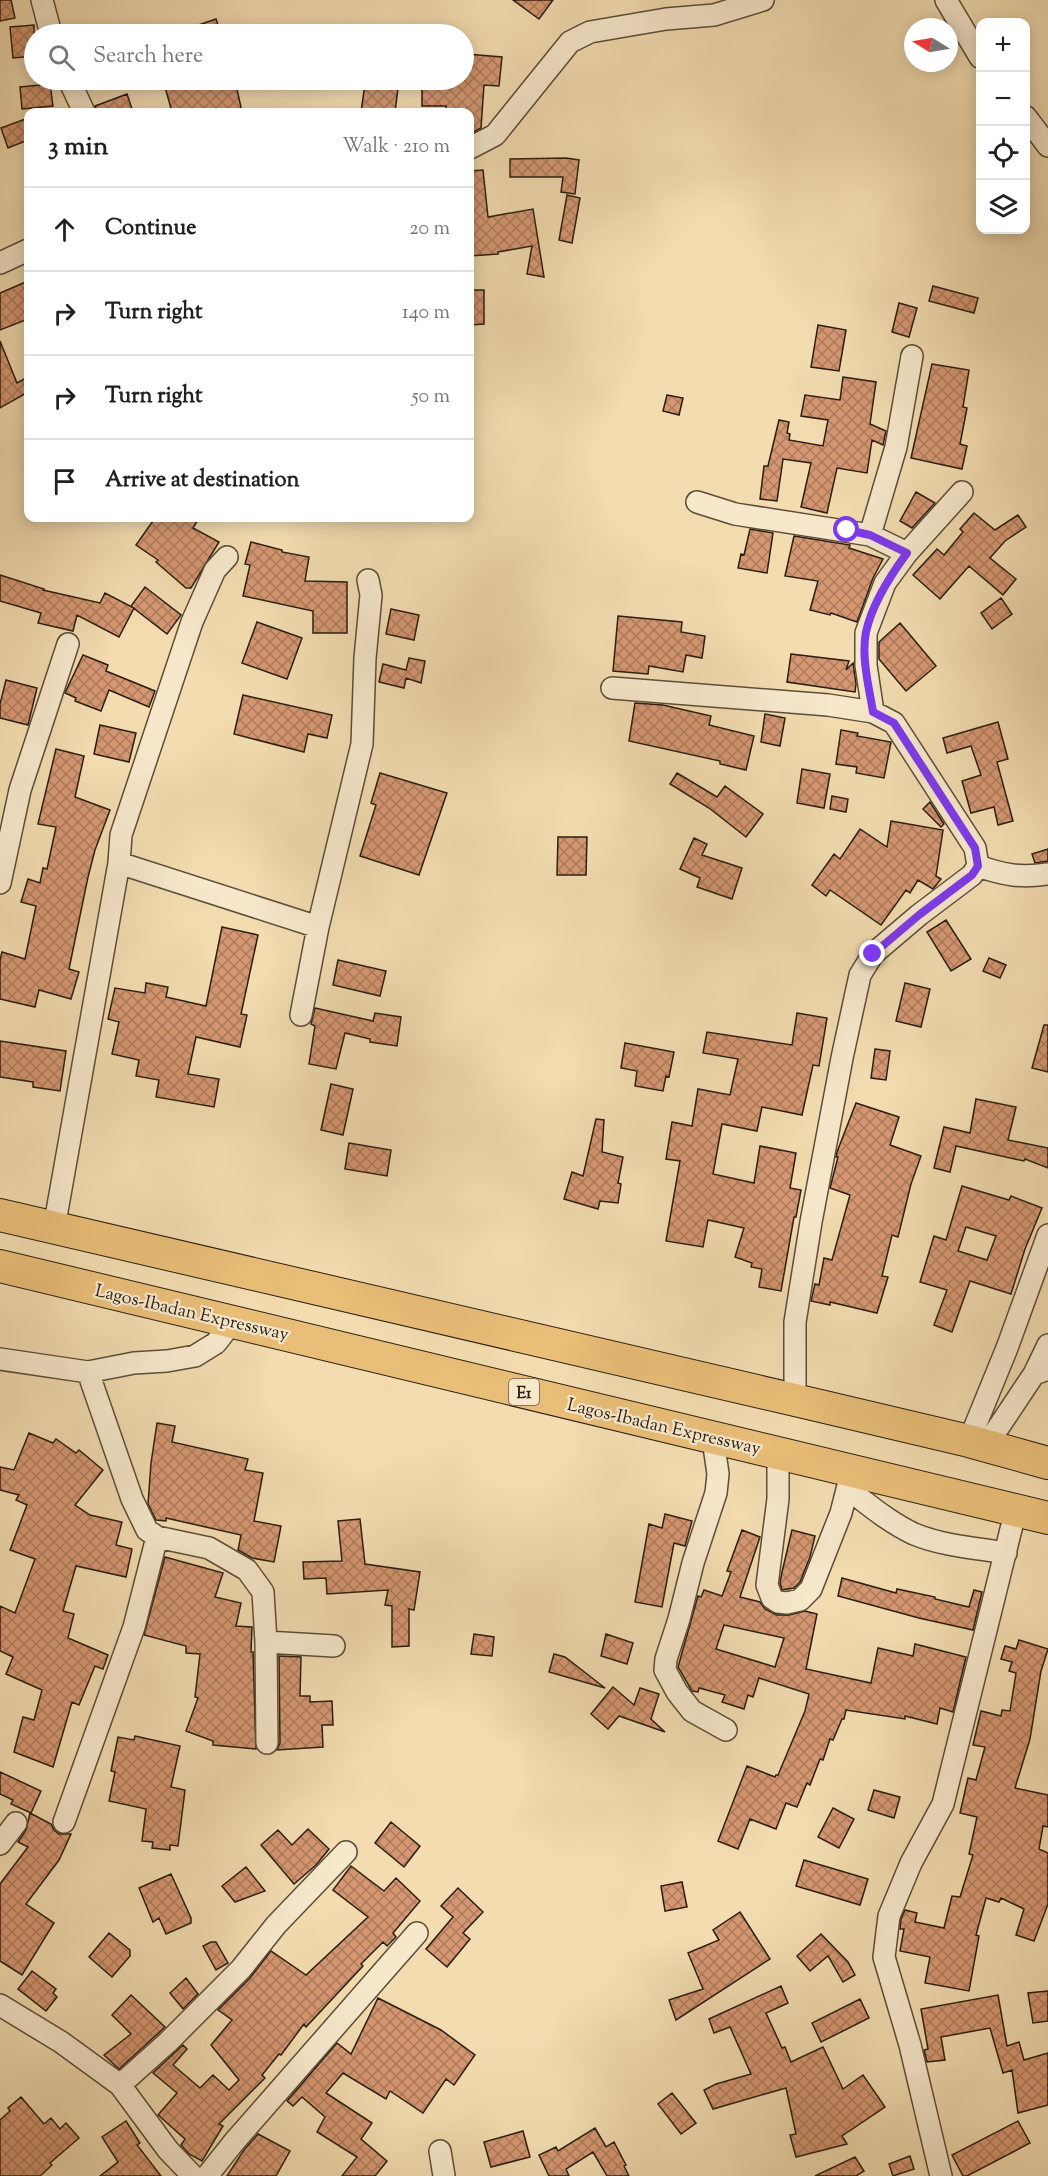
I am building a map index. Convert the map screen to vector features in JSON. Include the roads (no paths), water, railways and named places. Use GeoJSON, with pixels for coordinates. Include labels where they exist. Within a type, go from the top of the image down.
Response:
{"type":"FeatureCollection","features":[{"type":"Feature","properties":{"kind":"highway"},"geometry":{"type":"LineString","coordinates":[[0,1215],[795,1400],[1048,1463]]}},
{"type":"Feature","properties":{"kind":"highway","name":"Lagos-Ibadan Expressway"},"geometry":{"type":"LineString","coordinates":[[0,1266],[778,1453],[850,1480],[1016,1509],[1048,1518]]}},
{"type":"Feature","properties":{"kind":"street"},"geometry":{"type":"LineString","coordinates":[[42,0],[48,24]]}},
{"type":"Feature","properties":{"kind":"street"},"geometry":{"type":"LineString","coordinates":[[474,146],[495,135],[570,42],[590,32],[666,19],[714,15],[763,0]]}},
{"type":"Feature","properties":{"kind":"street"},"geometry":{"type":"LineString","coordinates":[[946,0],[976,49]]}},
{"type":"Feature","properties":{"kind":"street"},"geometry":{"type":"LineString","coordinates":[[74,90],[82,108]]}},
{"type":"Feature","properties":{"kind":"street"},"geometry":{"type":"LineString","coordinates":[[1030,122],[1048,146]]}},
{"type":"Feature","properties":{"kind":"street"},"geometry":{"type":"LineString","coordinates":[[0,263],[24,252]]}},
{"type":"Feature","properties":{"kind":"street"},"geometry":{"type":"LineString","coordinates":[[870,535],[896,447],[912,356]]}},
{"type":"Feature","properties":{"kind":"street"},"geometry":{"type":"LineString","coordinates":[[873,712],[866,665],[866,633],[885,583],[907,553],[962,492]]}},
{"type":"Feature","properties":{"kind":"street"},"geometry":{"type":"LineString","coordinates":[[697,502],[735,514],[870,535],[907,553]]}},
{"type":"Feature","properties":{"kind":"street"},"geometry":{"type":"LineString","coordinates":[[54,1228],[119,863],[121,835],[192,622],[215,570],[227,557]]}},
{"type":"Feature","properties":{"kind":"street"},"geometry":{"type":"LineString","coordinates":[[301,1015],[318,927],[362,744],[365,658],[371,595],[368,580]]}},
{"type":"Feature","properties":{"kind":"street"},"geometry":{"type":"LineString","coordinates":[[1,871],[20,790],[69,644]]}},
{"type":"Feature","properties":{"kind":"street"},"geometry":{"type":"LineString","coordinates":[[612,687],[828,705],[873,712],[894,723],[975,848],[978,866],[972,875],[873,954],[860,975],[811,1222],[795,1322],[795,1400]]}},
{"type":"Feature","properties":{"kind":"street"},"geometry":{"type":"LineString","coordinates":[[119,863],[318,927]]}},
{"type":"Feature","properties":{"kind":"street"},"geometry":{"type":"LineString","coordinates":[[978,866],[1007,876],[1048,874]]}},
{"type":"Feature","properties":{"kind":"street"},"geometry":{"type":"LineString","coordinates":[[978,1444],[1007,1348],[1048,1235]]}},
{"type":"Feature","properties":{"kind":"street"},"geometry":{"type":"LineString","coordinates":[[0,1359],[88,1372],[134,1363],[166,1361],[195,1356],[216,1344],[233,1321]]}},
{"type":"Feature","properties":{"kind":"street"},"geometry":{"type":"LineString","coordinates":[[978,1444],[1041,1371],[1048,1345]]}},
{"type":"Feature","properties":{"kind":"street"},"geometry":{"type":"LineString","coordinates":[[88,1372],[132,1499],[147,1530],[157,1537],[209,1548],[247,1570],[263,1592],[267,1743]]}},
{"type":"Feature","properties":{"kind":"street"},"geometry":{"type":"LineString","coordinates":[[713,1439],[718,1474],[716,1493],[693,1563],[666,1659],[665,1670],[676,1692],[692,1711],[726,1730]]}},
{"type":"Feature","properties":{"kind":"street"},"geometry":{"type":"LineString","coordinates":[[778,1453],[778,1499],[768,1585],[772,1598],[778,1602],[787,1604],[800,1600],[811,1589],[850,1480],[884,1516],[915,1534],[950,1544],[1006,1553]]}},
{"type":"Feature","properties":{"kind":"street"},"geometry":{"type":"LineString","coordinates":[[941,2176],[909,2044],[884,1957],[889,1916],[911,1863],[943,1804],[1016,1509]]}},
{"type":"Feature","properties":{"kind":"street"},"geometry":{"type":"LineString","coordinates":[[64,1822],[134,1627],[157,1537]]}},
{"type":"Feature","properties":{"kind":"street"},"geometry":{"type":"LineString","coordinates":[[266,1642],[334,1646]]}},
{"type":"Feature","properties":{"kind":"street"},"geometry":{"type":"LineString","coordinates":[[0,1844],[16,1823]]}},
{"type":"Feature","properties":{"kind":"street"},"geometry":{"type":"LineString","coordinates":[[120,2085],[168,2042],[241,1969],[276,1925],[346,1852]]}},
{"type":"Feature","properties":{"kind":"street"},"geometry":{"type":"LineString","coordinates":[[207,2176],[417,1933]]}},
{"type":"Feature","properties":{"kind":"street"},"geometry":{"type":"LineString","coordinates":[[0,2005],[60,2042],[120,2085],[168,2150],[193,2176]]}},
{"type":"Feature","properties":{"kind":"street"},"geometry":{"type":"LineString","coordinates":[[440,2151],[444,2176]]}}]}
